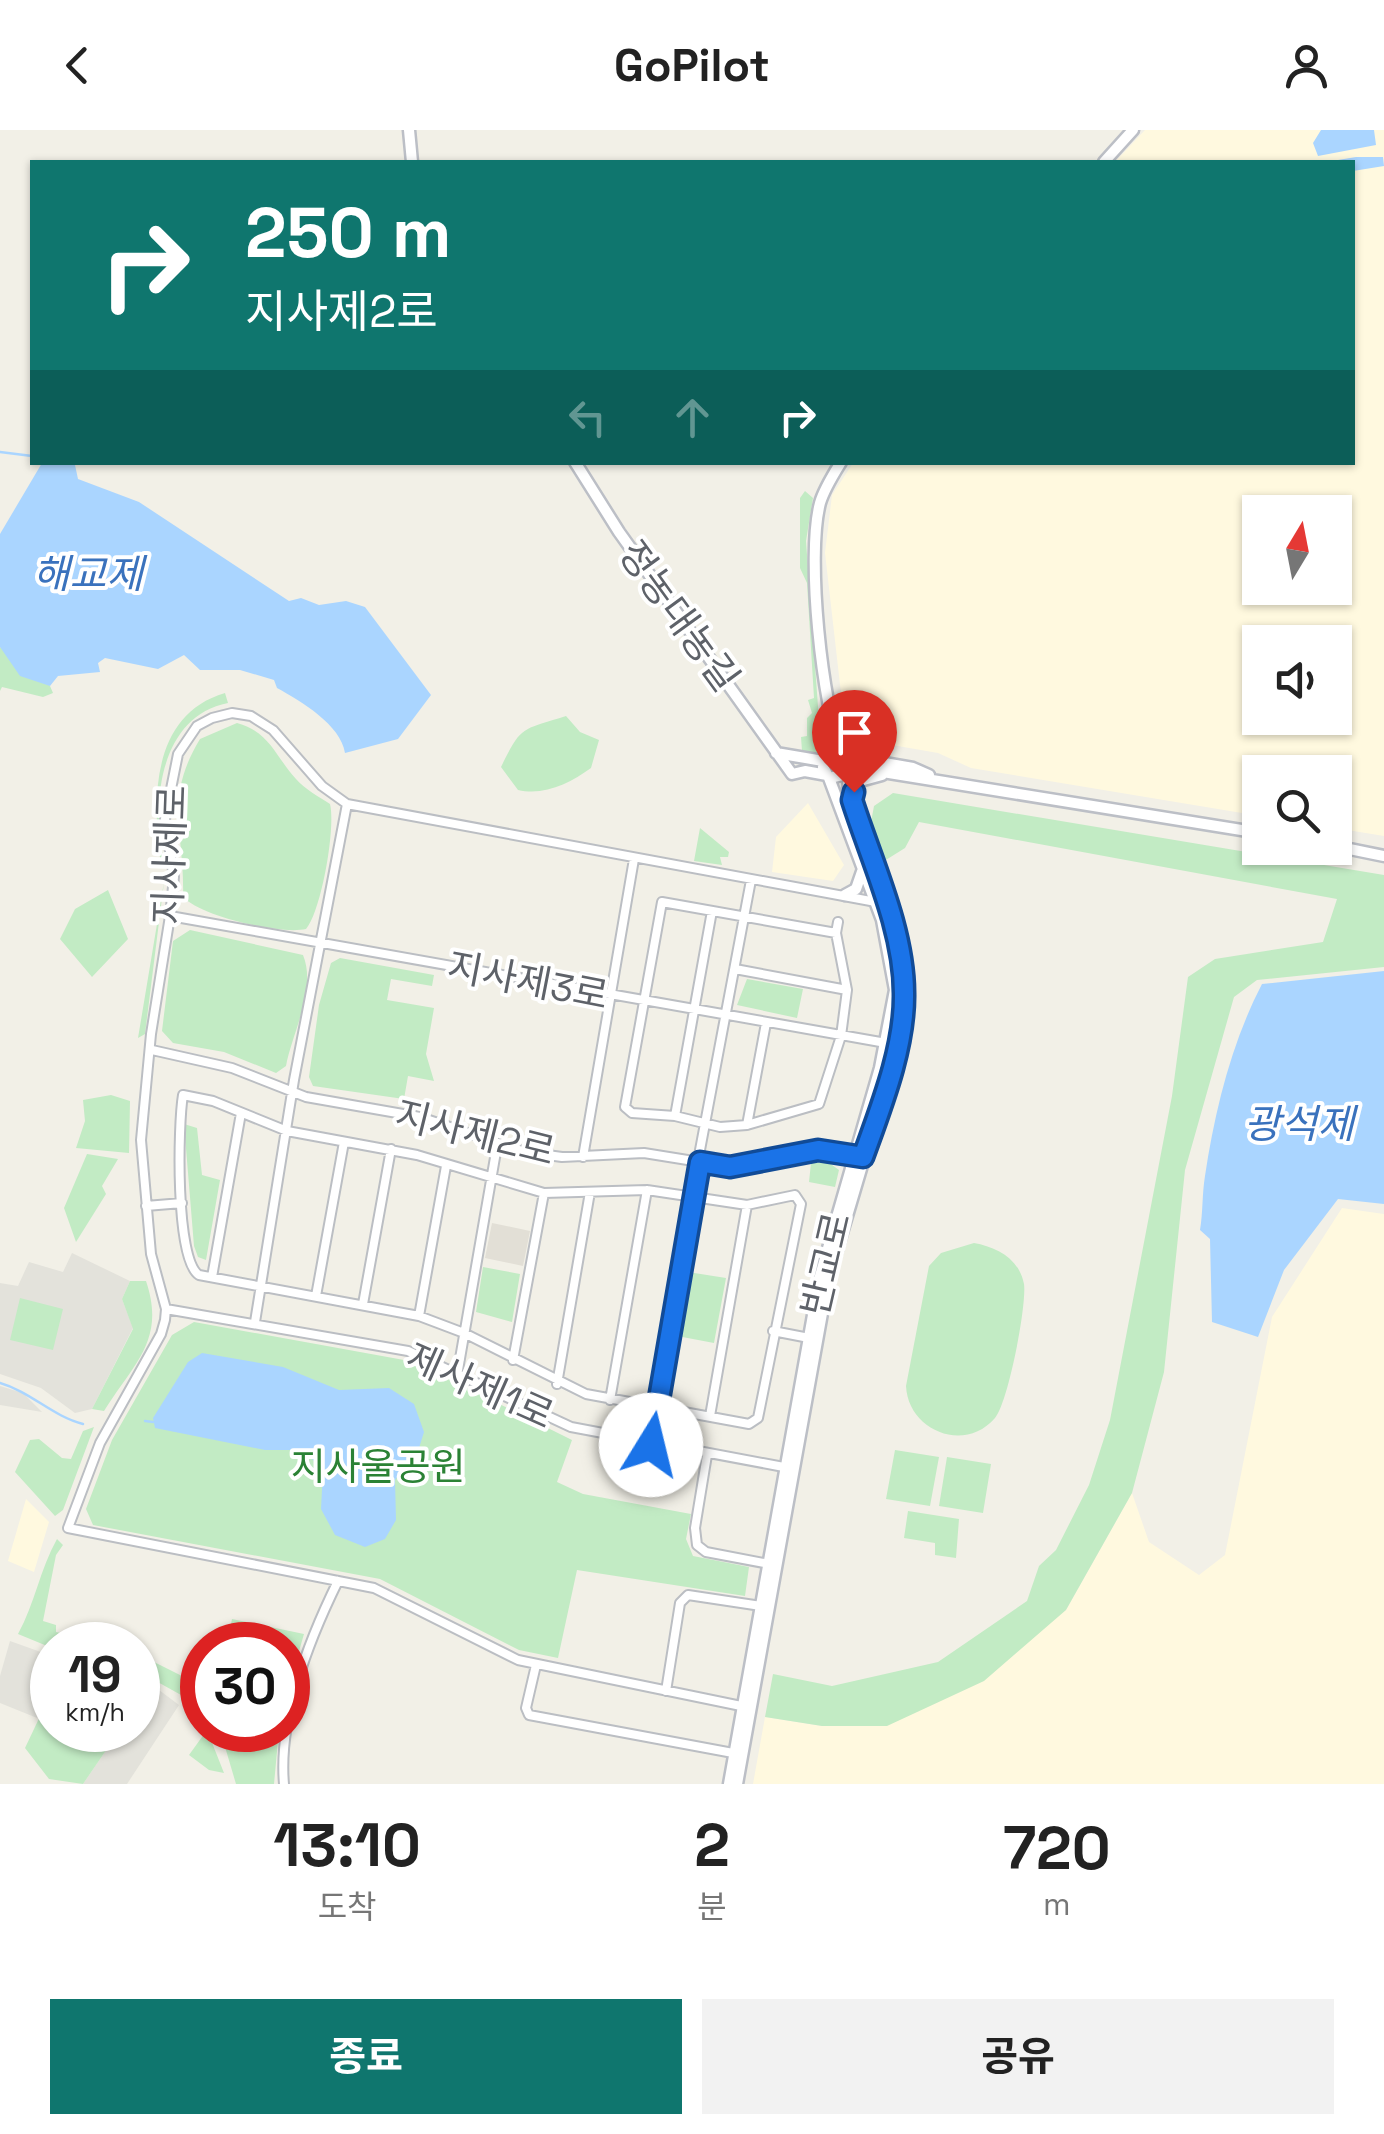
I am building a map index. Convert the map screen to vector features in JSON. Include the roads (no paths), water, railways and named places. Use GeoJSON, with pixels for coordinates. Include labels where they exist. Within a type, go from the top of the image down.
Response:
{"type":"FeatureCollection","features":[{"type":"Feature","properties":{"kind":"street"},"geometry":{"type":"LineString","coordinates":[[409,130],[412,160]]}},
{"type":"Feature","properties":{"kind":"street"},"geometry":{"type":"LineString","coordinates":[[1106,160],[1133,130]]}},
{"type":"Feature","properties":{"kind":"street","name":"정농대농길"},"geometry":{"type":"LineString","coordinates":[[576,465],[789,771]]}},
{"type":"Feature","properties":{"kind":"street"},"geometry":{"type":"LineString","coordinates":[[825,680],[815,542],[820,504],[840,465]]}},
{"type":"Feature","properties":{"kind":"street","name":"반교로"},"geometry":{"type":"LineString","coordinates":[[789,1468],[808,1338],[858,1156],[893,1058],[904,993],[892,925],[852,800],[825,680]]}},
{"type":"Feature","properties":{"kind":"street","name":"반교로"},"geometry":{"type":"LineString","coordinates":[[789,1468],[895,990],[889,944],[876,902],[828,776],[825,680]]}},
{"type":"Feature","properties":{"kind":"street","name":"지사제로"},"geometry":{"type":"LineString","coordinates":[[166,1309],[156,1284],[141,1140],[174,877],[166,802],[178,754],[198,726],[232,713],[251,716],[273,730],[322,786],[347,804],[876,902]]}},
{"type":"Feature","properties":{"kind":"street"},"geometry":{"type":"LineString","coordinates":[[776,753],[801,759],[843,756],[913,768],[939,780]]}},
{"type":"Feature","properties":{"kind":"street"},"geometry":{"type":"LineString","coordinates":[[789,771],[801,759]]}},
{"type":"Feature","properties":{"kind":"street"},"geometry":{"type":"LineString","coordinates":[[789,771],[805,770],[828,776],[858,768],[1242,830]]}},
{"type":"Feature","properties":{"kind":"street"},"geometry":{"type":"LineString","coordinates":[[852,800],[860,781],[890,773]]}},
{"type":"Feature","properties":{"kind":"street"},"geometry":{"type":"LineString","coordinates":[[255,1322],[347,804]]}},
{"type":"Feature","properties":{"kind":"street"},"geometry":{"type":"LineString","coordinates":[[1352,849],[1384,856]]}},
{"type":"Feature","properties":{"kind":"street"},"geometry":{"type":"LineString","coordinates":[[583,1156],[634,859]]}},
{"type":"Feature","properties":{"kind":"street"},"geometry":{"type":"LineString","coordinates":[[845,895],[856,889],[864,866]]}},
{"type":"Feature","properties":{"kind":"street"},"geometry":{"type":"LineString","coordinates":[[651,1445],[751,880]]}},
{"type":"Feature","properties":{"kind":"street"},"geometry":{"type":"LineString","coordinates":[[836,933],[662,902],[625,1107],[632,1114],[747,1125],[820,1104],[840,1036],[847,990],[836,933],[838,922]]}},
{"type":"Feature","properties":{"kind":"street"},"geometry":{"type":"LineString","coordinates":[[674,1116],[712,912]]}},
{"type":"Feature","properties":{"kind":"street","name":"지사제3로"},"geometry":{"type":"LineString","coordinates":[[170,916],[886,1043]]}},
{"type":"Feature","properties":{"kind":"street"},"geometry":{"type":"LineString","coordinates":[[735,969],[847,990]]}},
{"type":"Feature","properties":{"kind":"street"},"geometry":{"type":"LineString","coordinates":[[747,1125],[766,1023]]}},
{"type":"Feature","properties":{"kind":"street","name":"지사제2로"},"geometry":{"type":"LineString","coordinates":[[152,1050],[232,1068],[294,1094],[413,1115],[498,1146],[583,1156],[644,1153],[730,1167],[818,1150],[858,1156]]}},
{"type":"Feature","properties":{"kind":"street"},"geometry":{"type":"LineString","coordinates":[[183,1095],[287,1131],[391,1149],[544,1192],[648,1190],[748,1205],[788,1193],[796,1195],[801,1204],[758,1418],[749,1424],[610,1400],[557,1384],[464,1333],[419,1316],[192,1271],[177,1139],[183,1095]]}},
{"type":"Feature","properties":{"kind":"street"},"geometry":{"type":"LineString","coordinates":[[212,1277],[241,1113]]}},
{"type":"Feature","properties":{"kind":"street"},"geometry":{"type":"LineString","coordinates":[[316,1296],[344,1142]]}},
{"type":"Feature","properties":{"kind":"street"},"geometry":{"type":"LineString","coordinates":[[458,1370],[498,1146]]}},
{"type":"Feature","properties":{"kind":"street"},"geometry":{"type":"LineString","coordinates":[[363,1304],[391,1149]]}},
{"type":"Feature","properties":{"kind":"street"},"geometry":{"type":"LineString","coordinates":[[419,1316],[446,1166]]}},
{"type":"Feature","properties":{"kind":"street"},"geometry":{"type":"LineString","coordinates":[[610,1400],[648,1190]]}},
{"type":"Feature","properties":{"kind":"street"},"geometry":{"type":"LineString","coordinates":[[514,1360],[544,1192]]}},
{"type":"Feature","properties":{"kind":"street"},"geometry":{"type":"LineString","coordinates":[[557,1384],[590,1192]]}},
{"type":"Feature","properties":{"kind":"street"},"geometry":{"type":"LineString","coordinates":[[146,1206],[182,1203]]}},
{"type":"Feature","properties":{"kind":"street"},"geometry":{"type":"LineString","coordinates":[[710,1416],[748,1205]]}},
{"type":"Feature","properties":{"kind":"street"},"geometry":{"type":"LineString","coordinates":[[166,1309],[161,1334],[105,1432],[68,1528],[374,1588],[508,1657],[746,1707]]}},
{"type":"Feature","properties":{"kind":"street","name":"제사제1로"},"geometry":{"type":"LineString","coordinates":[[166,1309],[394,1347],[458,1370],[536,1415],[606,1437],[789,1468]]}},
{"type":"Feature","properties":{"kind":"street"},"geometry":{"type":"LineString","coordinates":[[773,1331],[808,1338]]}},
{"type":"Feature","properties":{"kind":"street"},"geometry":{"type":"LineString","coordinates":[[707,1454],[695,1528],[696,1545],[706,1552],[769,1564]]}},
{"type":"Feature","properties":{"kind":"street"},"geometry":{"type":"LineString","coordinates":[[737,1784],[761,1606],[789,1468]]}},
{"type":"Feature","properties":{"kind":"street"},"geometry":{"type":"LineString","coordinates":[[728,1784],[746,1707],[789,1468]]}},
{"type":"Feature","properties":{"kind":"street"},"geometry":{"type":"LineString","coordinates":[[284,1784],[283,1766],[301,1673],[338,1581]]}},
{"type":"Feature","properties":{"kind":"street"},"geometry":{"type":"LineString","coordinates":[[666,1691],[680,1603],[688,1595],[761,1606]]}},
{"type":"Feature","properties":{"kind":"street"},"geometry":{"type":"LineString","coordinates":[[536,1665],[526,1708],[529,1715],[734,1753]]}},
{"type":"Feature","properties":{"kind":"water"},"geometry":{"type":"Polygon","coordinates":[[[1321,130],[1374,130],[1376,145],[1318,156],[1313,143],[1321,130]]]}},
{"type":"Feature","properties":{"kind":"water"},"geometry":{"type":"Polygon","coordinates":[[[1383,157],[1384,166],[1355,171],[1355,160],[1338,160],[1383,157]]]}},
{"type":"Feature","properties":{"kind":"water","name":"해교제"},"geometry":{"type":"Polygon","coordinates":[[[41,465],[75,465],[78,479],[139,502],[289,601],[301,598],[319,605],[346,601],[365,607],[431,695],[398,739],[345,753],[328,724],[277,688],[274,680],[240,670],[200,670],[184,655],[158,669],[105,658],[98,663],[100,672],[58,676],[50,686],[20,676],[0,647],[0,534],[41,465]]]}},
{"type":"Feature","properties":{"kind":"water","name":"광석제"},"geometry":{"type":"Polygon","coordinates":[[[1384,971],[1384,1204],[1338,1199],[1284,1270],[1258,1337],[1212,1322],[1210,1239],[1200,1230],[1205,1176],[1226,1078],[1241,1030],[1262,984],[1384,971]]]}},
{"type":"Feature","properties":{"kind":"water"},"geometry":{"type":"Polygon","coordinates":[[[202,1353],[283,1367],[339,1390],[389,1388],[414,1404],[424,1432],[419,1448],[395,1480],[396,1520],[385,1539],[365,1547],[335,1535],[321,1509],[323,1470],[303,1450],[265,1450],[155,1428],[153,1418],[188,1362],[202,1353]]]}},
{"type":"Feature","properties":{"kind":"waterway"},"geometry":{"type":"LineString","coordinates":[[0,452],[30,456]]}},
{"type":"Feature","properties":{"kind":"waterway"},"geometry":{"type":"LineString","coordinates":[[0,1383],[83,1424]]}},
{"type":"Feature","properties":{"kind":"waterway"},"geometry":{"type":"LineString","coordinates":[[145,1421],[153,1422]]}},
{"type":"Feature","properties":{"kind":"park label","name":"지사울공원"},"geometry":{"type":"Point","coordinates":[378,1467]}}]}
